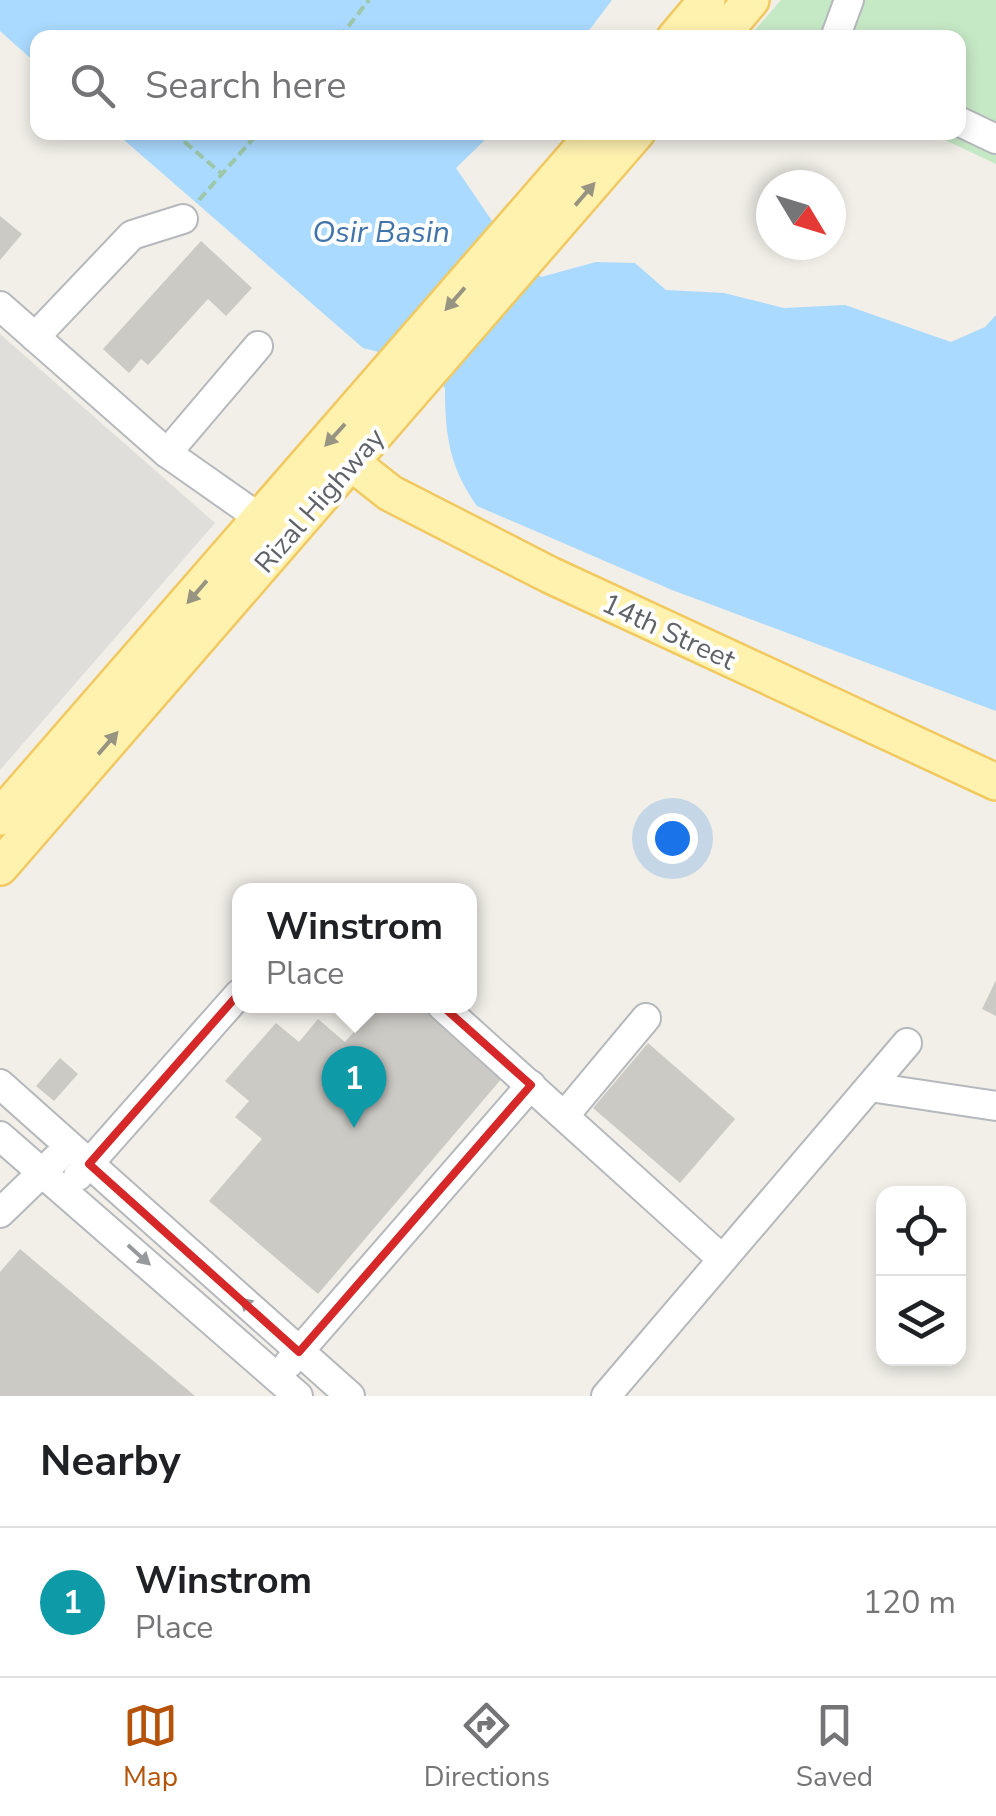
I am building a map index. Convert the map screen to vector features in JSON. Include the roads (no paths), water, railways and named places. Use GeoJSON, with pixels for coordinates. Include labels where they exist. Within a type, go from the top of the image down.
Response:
{"type":"FeatureCollection","features":[{"type":"Feature","properties":{"kind":"main road"},"geometry":{"type":"LineString","coordinates":[[683,30],[707,0]]}},
{"type":"Feature","properties":{"kind":"main road"},"geometry":{"type":"LineString","coordinates":[[725,30],[751,0]]}},
{"type":"Feature","properties":{"kind":"main road","name":"Rizal Highway"},"geometry":{"type":"LineString","coordinates":[[522,245],[591,140]]}},
{"type":"Feature","properties":{"kind":"main road","name":"Rizal Highway"},"geometry":{"type":"LineString","coordinates":[[0,817],[261,519],[411,372],[522,245],[629,140]]}},
{"type":"Feature","properties":{"kind":"main road","name":"Rizal Highway"},"geometry":{"type":"LineString","coordinates":[[0,867],[352,463],[411,372]]}},
{"type":"Feature","properties":{"kind":"main road","name":"14th Street"},"geometry":{"type":"LineString","coordinates":[[352,463],[390,493],[550,575],[996,782]]}},
{"type":"Feature","properties":{"kind":"street"},"geometry":{"type":"LineString","coordinates":[[838,30],[850,0]]}},
{"type":"Feature","properties":{"kind":"street"},"geometry":{"type":"LineString","coordinates":[[966,125],[996,138]]}},
{"type":"Feature","properties":{"kind":"street"},"geometry":{"type":"LineString","coordinates":[[35,337],[132,235],[183,219]]}},
{"type":"Feature","properties":{"kind":"street"},"geometry":{"type":"LineString","coordinates":[[0,306],[167,453],[261,519]]}},
{"type":"Feature","properties":{"kind":"street"},"geometry":{"type":"LineString","coordinates":[[167,453],[258,346]]}},
{"type":"Feature","properties":{"kind":"street"},"geometry":{"type":"LineString","coordinates":[[0,1214],[55,1182],[78,1154],[232,1001]]}},
{"type":"Feature","properties":{"kind":"street"},"geometry":{"type":"LineString","coordinates":[[450,1013],[722,1259]]}},
{"type":"Feature","properties":{"kind":"street"},"geometry":{"type":"LineString","coordinates":[[565,1115],[646,1018]]}},
{"type":"Feature","properties":{"kind":"street"},"geometry":{"type":"LineString","coordinates":[[606,1396],[907,1043]]}},
{"type":"Feature","properties":{"kind":"street"},"geometry":{"type":"LineString","coordinates":[[0,1084],[350,1396]]}},
{"type":"Feature","properties":{"kind":"street"},"geometry":{"type":"LineString","coordinates":[[276,1377],[531,1085]]}},
{"type":"Feature","properties":{"kind":"street"},"geometry":{"type":"LineString","coordinates":[[870,1086],[996,1106]]}},
{"type":"Feature","properties":{"kind":"street"},"geometry":{"type":"LineString","coordinates":[[0,1136],[298,1396]]}},
{"type":"Feature","properties":{"kind":"water"},"geometry":{"type":"Polygon","coordinates":[[[0,0],[612,0],[589,30],[30,30],[30,58],[0,31],[0,0]]]}},
{"type":"Feature","properties":{"kind":"water","name":"Osir Basin"},"geometry":{"type":"Polygon","coordinates":[[[124,140],[485,140],[456,168],[514,253],[541,277],[596,262],[635,263],[666,290],[724,293],[784,308],[845,305],[951,342],[985,327],[996,315],[996,711],[672,590],[477,506],[460,478],[450,450],[445,388],[422,363],[363,348],[124,140]]]}},
{"type":"Feature","properties":{"kind":"place","name":"Winstrom"},"geometry":{"type":"Point","coordinates":[354,1128]}}]}
